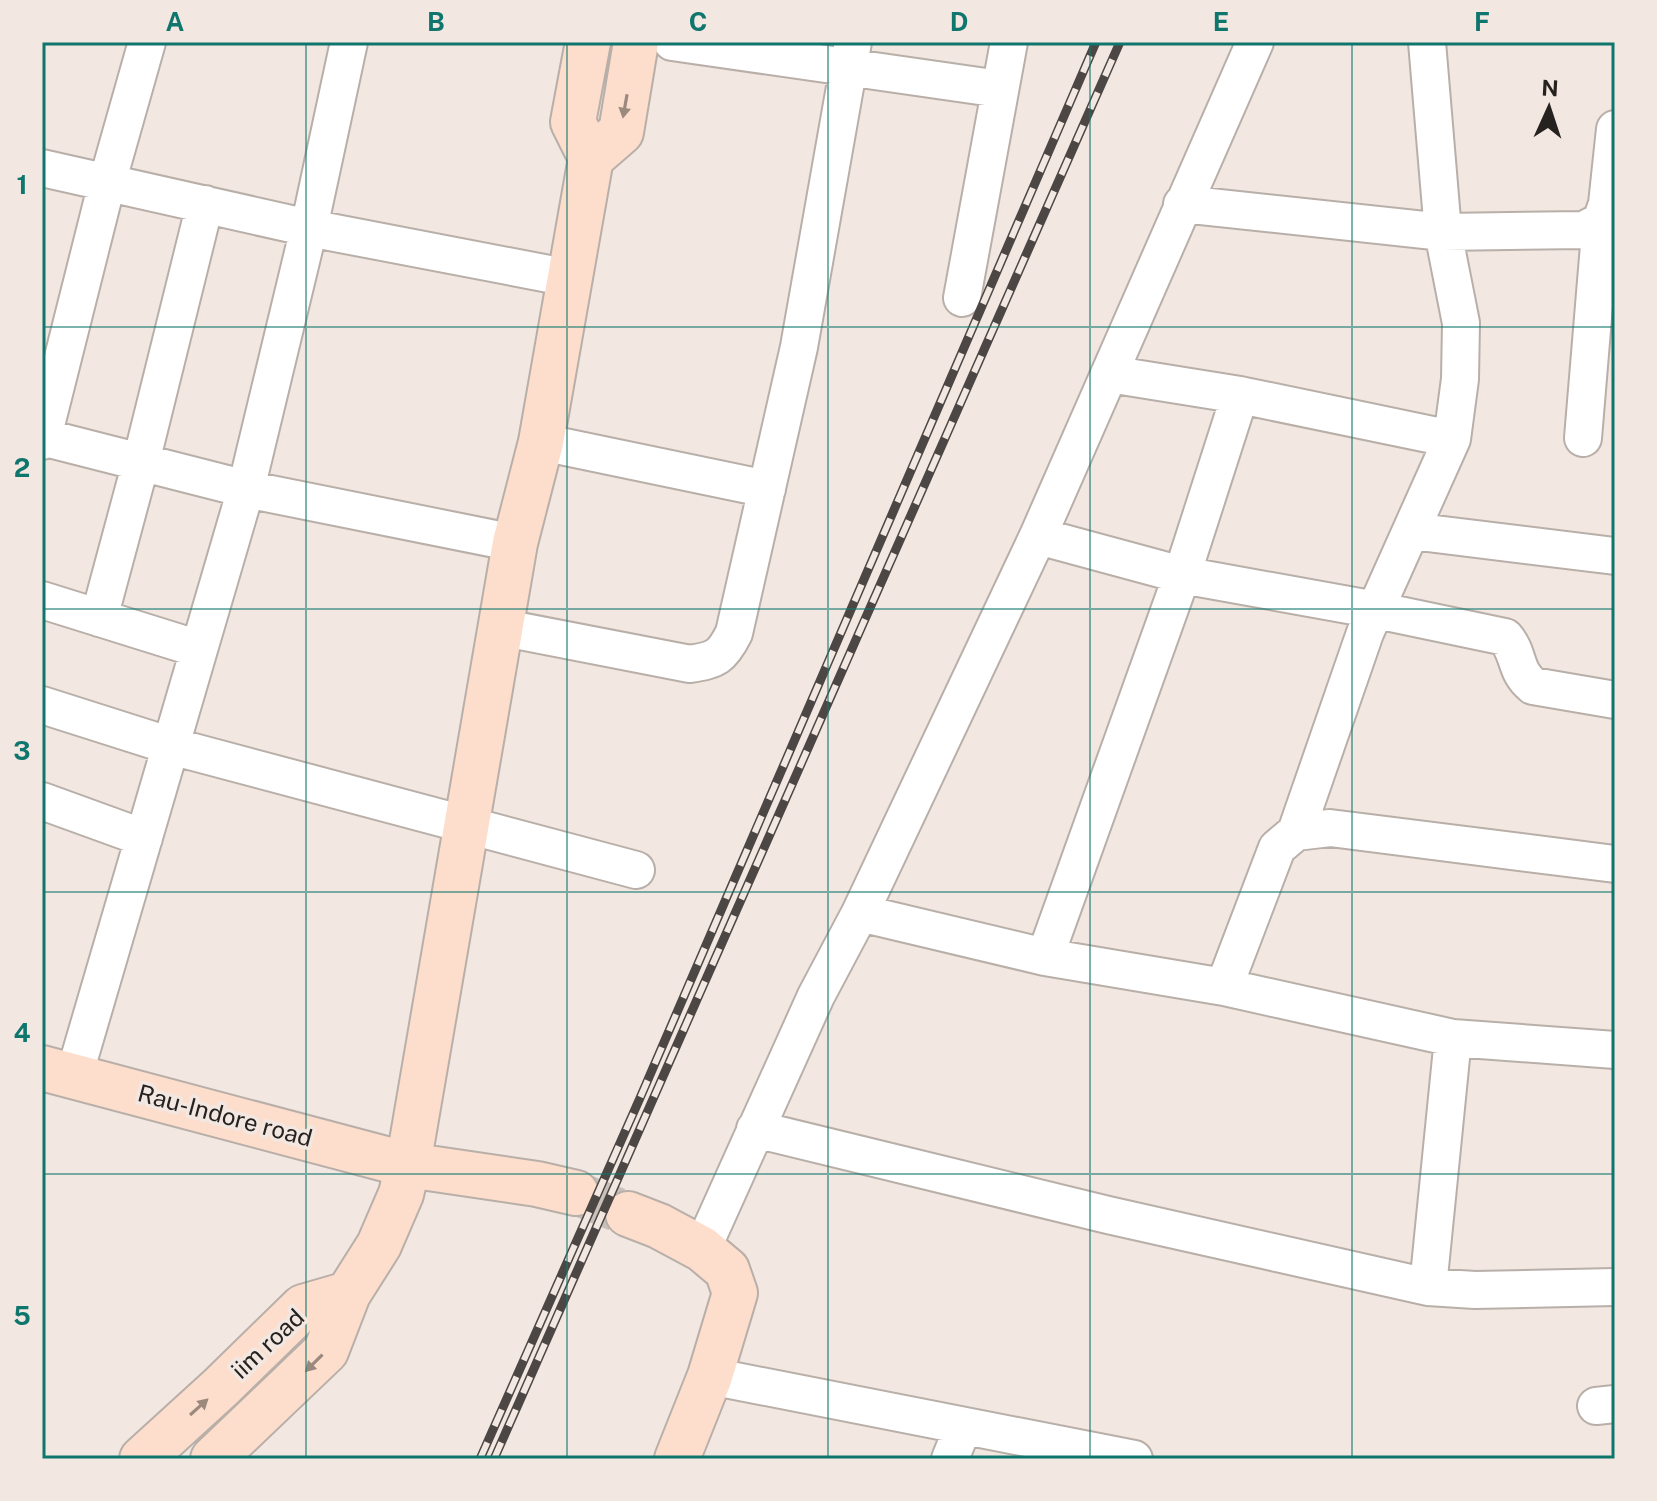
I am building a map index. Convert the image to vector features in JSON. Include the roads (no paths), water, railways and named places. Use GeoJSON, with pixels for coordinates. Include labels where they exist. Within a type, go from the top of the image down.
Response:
{"type":"FeatureCollection","features":[{"type":"Feature","properties":{"kind":"street"},"geometry":{"type":"LineString","coordinates":[[147,42],[107,183],[42,438],[246,489],[515,543]]}},
{"type":"Feature","properties":{"kind":"street"},"geometry":{"type":"LineString","coordinates":[[58,1072],[144,838],[246,489],[309,228],[349,42]]}},
{"type":"Feature","properties":{"kind":"street"},"geometry":{"type":"LineString","coordinates":[[348,1294],[379,1245],[401,1194],[408,1165],[499,627],[515,543],[541,442],[591,158],[573,122],[588,42]]}},
{"type":"Feature","properties":{"kind":"street"},"geometry":{"type":"LineString","coordinates":[[591,158],[621,132],[636,42]]}},
{"type":"Feature","properties":{"kind":"street"},"geometry":{"type":"LineString","coordinates":[[672,42],[850,54],[1000,89]]}},
{"type":"Feature","properties":{"kind":"street"},"geometry":{"type":"LineString","coordinates":[[962,298],[1009,42]]}},
{"type":"Feature","properties":{"kind":"street"},"geometry":{"type":"LineString","coordinates":[[702,1249],[816,996],[860,913],[1038,536],[1255,42]]}},
{"type":"Feature","properties":{"kind":"street"},"geometry":{"type":"LineString","coordinates":[[1224,987],[1277,848],[1296,832],[1365,633],[1452,439],[1460,379],[1461,323],[1443,232],[1427,42]]}},
{"type":"Feature","properties":{"kind":"street"},"geometry":{"type":"LineString","coordinates":[[499,627],[690,664],[712,661],[726,649],[734,633],[799,347],[850,54]]}},
{"type":"Feature","properties":{"kind":"street"},"geometry":{"type":"LineString","coordinates":[[1583,438],[1608,222],[1615,129]]}},
{"type":"Feature","properties":{"kind":"street"},"geometry":{"type":"LineString","coordinates":[[42,168],[309,228],[570,278]]}},
{"type":"Feature","properties":{"kind":"street"},"geometry":{"type":"LineString","coordinates":[[99,618],[205,204]]}},
{"type":"Feature","properties":{"kind":"street"},"geometry":{"type":"LineString","coordinates":[[1182,204],[1443,232],[1584,230],[1608,222]]}},
{"type":"Feature","properties":{"kind":"street"},"geometry":{"type":"LineString","coordinates":[[1109,374],[1240,395],[1452,439]]}},
{"type":"Feature","properties":{"kind":"street"},"geometry":{"type":"LineString","coordinates":[[1045,957],[1182,575],[1240,395]]}},
{"type":"Feature","properties":{"kind":"street"},"geometry":{"type":"LineString","coordinates":[[541,442],[767,489]]}},
{"type":"Feature","properties":{"kind":"street"},"geometry":{"type":"LineString","coordinates":[[1411,531],[1615,556]]}},
{"type":"Feature","properties":{"kind":"street"},"geometry":{"type":"LineString","coordinates":[[1038,536],[1182,575],[1505,637],[1514,647],[1522,677],[1533,686],[1615,700]]}},
{"type":"Feature","properties":{"kind":"street"},"geometry":{"type":"LineString","coordinates":[[42,600],[199,649]]}},
{"type":"Feature","properties":{"kind":"street"},"geometry":{"type":"LineString","coordinates":[[42,705],[171,746],[636,870]]}},
{"type":"Feature","properties":{"kind":"street"},"geometry":{"type":"LineString","coordinates":[[42,801],[144,838]]}},
{"type":"Feature","properties":{"kind":"street"},"geometry":{"type":"LineString","coordinates":[[1296,832],[1330,828],[1615,864]]}},
{"type":"Feature","properties":{"kind":"street"},"geometry":{"type":"LineString","coordinates":[[860,913],[1045,957],[1224,987],[1453,1038],[1615,1050]]}},
{"type":"Feature","properties":{"kind":"street"},"geometry":{"type":"LineString","coordinates":[[1428,1287],[1453,1038]]}},
{"type":"Feature","properties":{"kind":"street","name":"Rau-Indore road"},"geometry":{"type":"LineString","coordinates":[[58,1072],[408,1165],[537,1184],[576,1193]]}},
{"type":"Feature","properties":{"kind":"street"},"geometry":{"type":"LineString","coordinates":[[755,1129],[1093,1211],[1428,1287],[1475,1290],[1615,1287]]}},
{"type":"Feature","properties":{"kind":"street"},"geometry":{"type":"LineString","coordinates":[[628,1214],[659,1226],[702,1249],[727,1270],[735,1293],[710,1376],[677,1459]]}},
{"type":"Feature","properties":{"kind":"street","name":"iim road"},"geometry":{"type":"LineString","coordinates":[[142,1459],[303,1307],[348,1294]]}},
{"type":"Feature","properties":{"kind":"street","name":"iim road"},"geometry":{"type":"LineString","coordinates":[[213,1459],[326,1351],[348,1294]]}},
{"type":"Feature","properties":{"kind":"street"},"geometry":{"type":"LineString","coordinates":[[710,1376],[956,1443],[1134,1459]]}},
{"type":"Feature","properties":{"kind":"tunnel"},"geometry":{"type":"LineString","coordinates":[[576,1193],[628,1214]]}},
{"type":"Feature","properties":{"kind":"railway"},"geometry":{"type":"LineString","coordinates":[[480,1459],[640,1098],[1096,42]]}},
{"type":"Feature","properties":{"kind":"railway"},"geometry":{"type":"LineString","coordinates":[[494,1459],[1120,42]]}}]}
